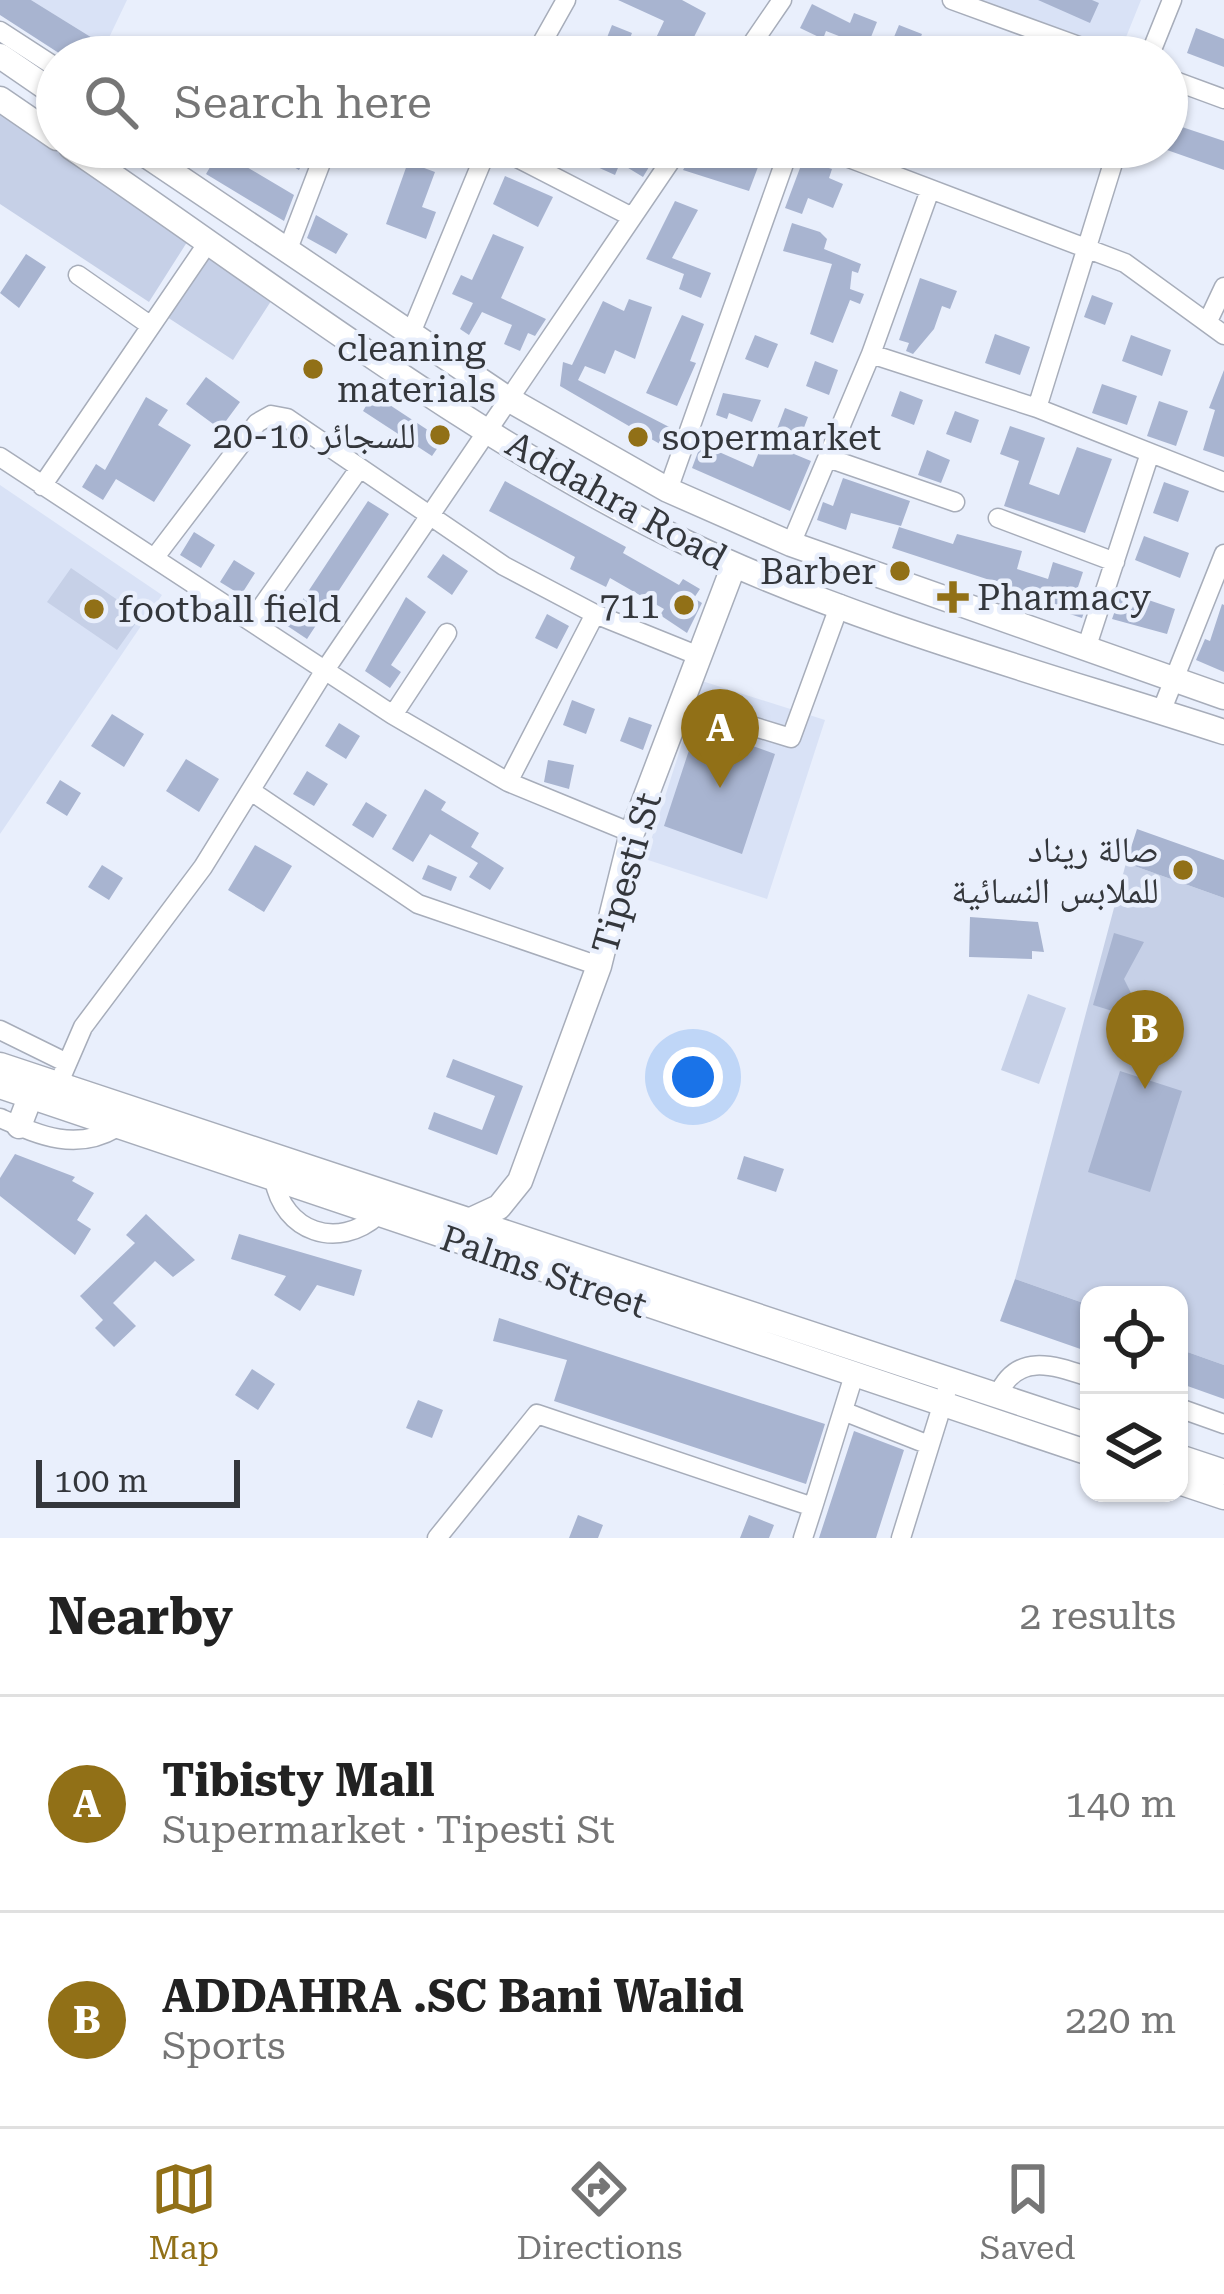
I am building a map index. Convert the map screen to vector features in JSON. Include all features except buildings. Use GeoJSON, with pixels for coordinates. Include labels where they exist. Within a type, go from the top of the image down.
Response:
{"type":"FeatureCollection","features":[{"type":"Feature","properties":{"kind":"main road"},"geometry":{"type":"LineString","coordinates":[[0,56],[31,64],[36,70]]}},
{"type":"Feature","properties":{"kind":"main road"},"geometry":{"type":"LineString","coordinates":[[0,99],[36,124]]}},
{"type":"Feature","properties":{"kind":"main road","name":"Addahra Road"},"geometry":{"type":"LineString","coordinates":[[101,168],[486,428],[638,517],[734,565],[840,604],[1224,732]]}},
{"type":"Feature","properties":{"kind":"main road","name":"Addahra Road"},"geometry":{"type":"LineString","coordinates":[[170,168],[508,399],[668,490],[791,544],[1224,697]]}},
{"type":"Feature","properties":{"kind":"main road","name":"Tipesti St"},"geometry":{"type":"LineString","coordinates":[[520,1181],[599,966],[632,833],[734,565]]}},
{"type":"Feature","properties":{"kind":"main road","name":"Palms Street"},"geometry":{"type":"LineString","coordinates":[[0,1065],[854,1375],[946,1392],[998,1395],[1080,1423]]}},
{"type":"Feature","properties":{"kind":"main road"},"geometry":{"type":"LineString","coordinates":[[9,1122],[48,1082]]}},
{"type":"Feature","properties":{"kind":"main road","name":"Palms Street"},"geometry":{"type":"LineString","coordinates":[[0,1086],[48,1082],[116,1128],[274,1179],[471,1220],[538,1240],[946,1392],[1080,1449]]}},
{"type":"Feature","properties":{"kind":"main road"},"geometry":{"type":"LineString","coordinates":[[471,1220],[499,1207],[520,1181]]}},
{"type":"Feature","properties":{"kind":"main road"},"geometry":{"type":"LineString","coordinates":[[520,1181],[522,1214],[538,1240]]}},
{"type":"Feature","properties":{"kind":"main road"},"geometry":{"type":"LineString","coordinates":[[1188,1460],[1224,1472]]}},
{"type":"Feature","properties":{"kind":"main road"},"geometry":{"type":"LineString","coordinates":[[1188,1485],[1224,1497]]}},
{"type":"Feature","properties":{"kind":"street"},"geometry":{"type":"LineString","coordinates":[[546,36],[566,0]]}},
{"type":"Feature","properties":{"kind":"street"},"geometry":{"type":"LineString","coordinates":[[757,36],[782,0]]}},
{"type":"Feature","properties":{"kind":"street"},"geometry":{"type":"LineString","coordinates":[[952,0],[1051,36]]}},
{"type":"Feature","properties":{"kind":"street"},"geometry":{"type":"LineString","coordinates":[[1157,36],[1172,0]]}},
{"type":"Feature","properties":{"kind":"street"},"geometry":{"type":"LineString","coordinates":[[0,31],[36,65]]}},
{"type":"Feature","properties":{"kind":"street"},"geometry":{"type":"LineString","coordinates":[[1188,86],[1224,99]]}},
{"type":"Feature","properties":{"kind":"street"},"geometry":{"type":"LineString","coordinates":[[288,249],[320,168]]}},
{"type":"Feature","properties":{"kind":"street"},"geometry":{"type":"LineString","coordinates":[[411,333],[483,168]]}},
{"type":"Feature","properties":{"kind":"street"},"geometry":{"type":"LineString","coordinates":[[534,168],[632,217]]}},
{"type":"Feature","properties":{"kind":"street"},"geometry":{"type":"LineString","coordinates":[[0,1030],[48,1082],[161,927],[486,428],[666,168]]}},
{"type":"Feature","properties":{"kind":"street"},"geometry":{"type":"LineString","coordinates":[[668,490],[783,168]]}},
{"type":"Feature","properties":{"kind":"street"},"geometry":{"type":"LineString","coordinates":[[874,168],[1085,244],[1158,283],[1224,335]]}},
{"type":"Feature","properties":{"kind":"street"},"geometry":{"type":"LineString","coordinates":[[1036,408],[1111,168]]}},
{"type":"Feature","properties":{"kind":"street"},"geometry":{"type":"LineString","coordinates":[[791,544],[871,354],[930,190]]}},
{"type":"Feature","properties":{"kind":"street"},"geometry":{"type":"LineString","coordinates":[[42,486],[209,241]]}},
{"type":"Feature","properties":{"kind":"street"},"geometry":{"type":"LineString","coordinates":[[78,275],[151,326]]}},
{"type":"Feature","properties":{"kind":"street"},"geometry":{"type":"LineString","coordinates":[[1208,321],[1224,287]]}},
{"type":"Feature","properties":{"kind":"street"},"geometry":{"type":"LineString","coordinates":[[871,354],[1036,408],[1224,482]]}},
{"type":"Feature","properties":{"kind":"street"},"geometry":{"type":"LineString","coordinates":[[155,557],[262,419],[286,418],[504,566],[595,614],[699,656]]}},
{"type":"Feature","properties":{"kind":"street"},"geometry":{"type":"LineString","coordinates":[[1086,649],[1150,454]]}},
{"type":"Feature","properties":{"kind":"street"},"geometry":{"type":"LineString","coordinates":[[0,457],[393,715],[508,782],[632,833]]}},
{"type":"Feature","properties":{"kind":"street"},"geometry":{"type":"LineString","coordinates":[[828,458],[955,502]]}},
{"type":"Feature","properties":{"kind":"street"},"geometry":{"type":"LineString","coordinates":[[253,619],[359,469]]}},
{"type":"Feature","properties":{"kind":"street"},"geometry":{"type":"LineString","coordinates":[[998,518],[1115,562]]}},
{"type":"Feature","properties":{"kind":"street"},"geometry":{"type":"LineString","coordinates":[[1161,712],[1224,554]]}},
{"type":"Feature","properties":{"kind":"street"},"geometry":{"type":"LineString","coordinates":[[680,704],[791,738],[840,604]]}},
{"type":"Feature","properties":{"kind":"street"},"geometry":{"type":"LineString","coordinates":[[508,782],[595,614]]}},
{"type":"Feature","properties":{"kind":"street"},"geometry":{"type":"LineString","coordinates":[[393,715],[447,633]]}},
{"type":"Feature","properties":{"kind":"street"},"geometry":{"type":"LineString","coordinates":[[250,791],[418,904],[599,966]]}},
{"type":"Feature","properties":{"kind":"street"},"geometry":{"type":"LineString","coordinates":[[9,1122],[74,1141],[116,1128]]}},
{"type":"Feature","properties":{"kind":"street"},"geometry":{"type":"LineString","coordinates":[[274,1179],[282,1206],[314,1232],[342,1235],[381,1204]]}},
{"type":"Feature","properties":{"kind":"street"},"geometry":{"type":"LineString","coordinates":[[998,1395],[1007,1379],[1030,1365],[1048,1364],[1080,1374]]}},
{"type":"Feature","properties":{"kind":"street"},"geometry":{"type":"LineString","coordinates":[[803,1538],[854,1375]]}},
{"type":"Feature","properties":{"kind":"street"},"geometry":{"type":"LineString","coordinates":[[901,1538],[946,1392]]}},
{"type":"Feature","properties":{"kind":"street"},"geometry":{"type":"LineString","coordinates":[[843,1411],[929,1445]]}},
{"type":"Feature","properties":{"kind":"street"},"geometry":{"type":"LineString","coordinates":[[1188,1411],[1224,1424]]}},
{"type":"Feature","properties":{"kind":"street"},"geometry":{"type":"LineString","coordinates":[[437,1538],[537,1414],[813,1507]]}},
{"type":"Feature","properties":{"kind":"shaded area"},"geometry":{"type":"Polygon","coordinates":[[[31,0],[127,0],[110,36],[89,36],[31,0]]]}},
{"type":"Feature","properties":{"kind":"shaded area"},"geometry":{"type":"Polygon","coordinates":[[[960,0],[1141,0],[1126,36],[1071,36],[960,0]]]}},
{"type":"Feature","properties":{"kind":"shaded area"},"geometry":{"type":"Polygon","coordinates":[[[0,113],[36,137],[36,168],[82,168],[189,239],[149,302],[0,204],[0,113]]]}},
{"type":"Feature","properties":{"kind":"shaded area"},"geometry":{"type":"Polygon","coordinates":[[[207,255],[273,298],[233,360],[167,317],[207,255]]]}},
{"type":"Feature","properties":{"kind":"shaded area"},"geometry":{"type":"Polygon","coordinates":[[[0,485],[162,595],[0,834],[0,485]]]}},
{"type":"Feature","properties":{"kind":"shaded area","name":"football field"},"geometry":{"type":"Polygon","coordinates":[[[71,568],[141,616],[117,650],[47,602],[71,568]]]}},
{"type":"Feature","properties":{"kind":"shaded area"},"geometry":{"type":"Polygon","coordinates":[[[702,681],[825,720],[767,899],[645,859],[702,681]]]}},
{"type":"Feature","properties":{"kind":"shaded area"},"geometry":{"type":"Polygon","coordinates":[[[1126,863],[1224,898],[1224,1365],[1188,1352],[1188,1286],[1080,1286],[1080,1302],[1015,1279],[1126,863]]]}},
{"type":"Feature","properties":{"kind":"shaded area"},"geometry":{"type":"Polygon","coordinates":[[[1028,994],[1066,1008],[1039,1084],[1001,1070],[1028,994]]]}},
{"type":"Feature","properties":{"kind":"place","name":"cleaning materials"},"geometry":{"type":"Point","coordinates":[313,369]}},
{"type":"Feature","properties":{"kind":"place","name":"20-10 للسجائر"},"geometry":{"type":"Point","coordinates":[440,435]}},
{"type":"Feature","properties":{"kind":"place","name":"sopermarket"},"geometry":{"type":"Point","coordinates":[638,437]}},
{"type":"Feature","properties":{"kind":"place","name":"Barber"},"geometry":{"type":"Point","coordinates":[900,571]}},
{"type":"Feature","properties":{"kind":"place","name":"Pharmacy"},"geometry":{"type":"Point","coordinates":[953,597]}},
{"type":"Feature","properties":{"kind":"place","name":"711"},"geometry":{"type":"Point","coordinates":[684,605]}},
{"type":"Feature","properties":{"kind":"place","name":"football field"},"geometry":{"type":"Point","coordinates":[94,609]}},
{"type":"Feature","properties":{"kind":"place","name":"Tibisty Mall"},"geometry":{"type":"Point","coordinates":[720,788]}},
{"type":"Feature","properties":{"kind":"place","name":"صالة ريناد للملابس النسائية"},"geometry":{"type":"Point","coordinates":[1183,870]}},
{"type":"Feature","properties":{"kind":"place","name":"ADDAHRA .SC Bani Walid"},"geometry":{"type":"Point","coordinates":[1145,1089]}}]}
